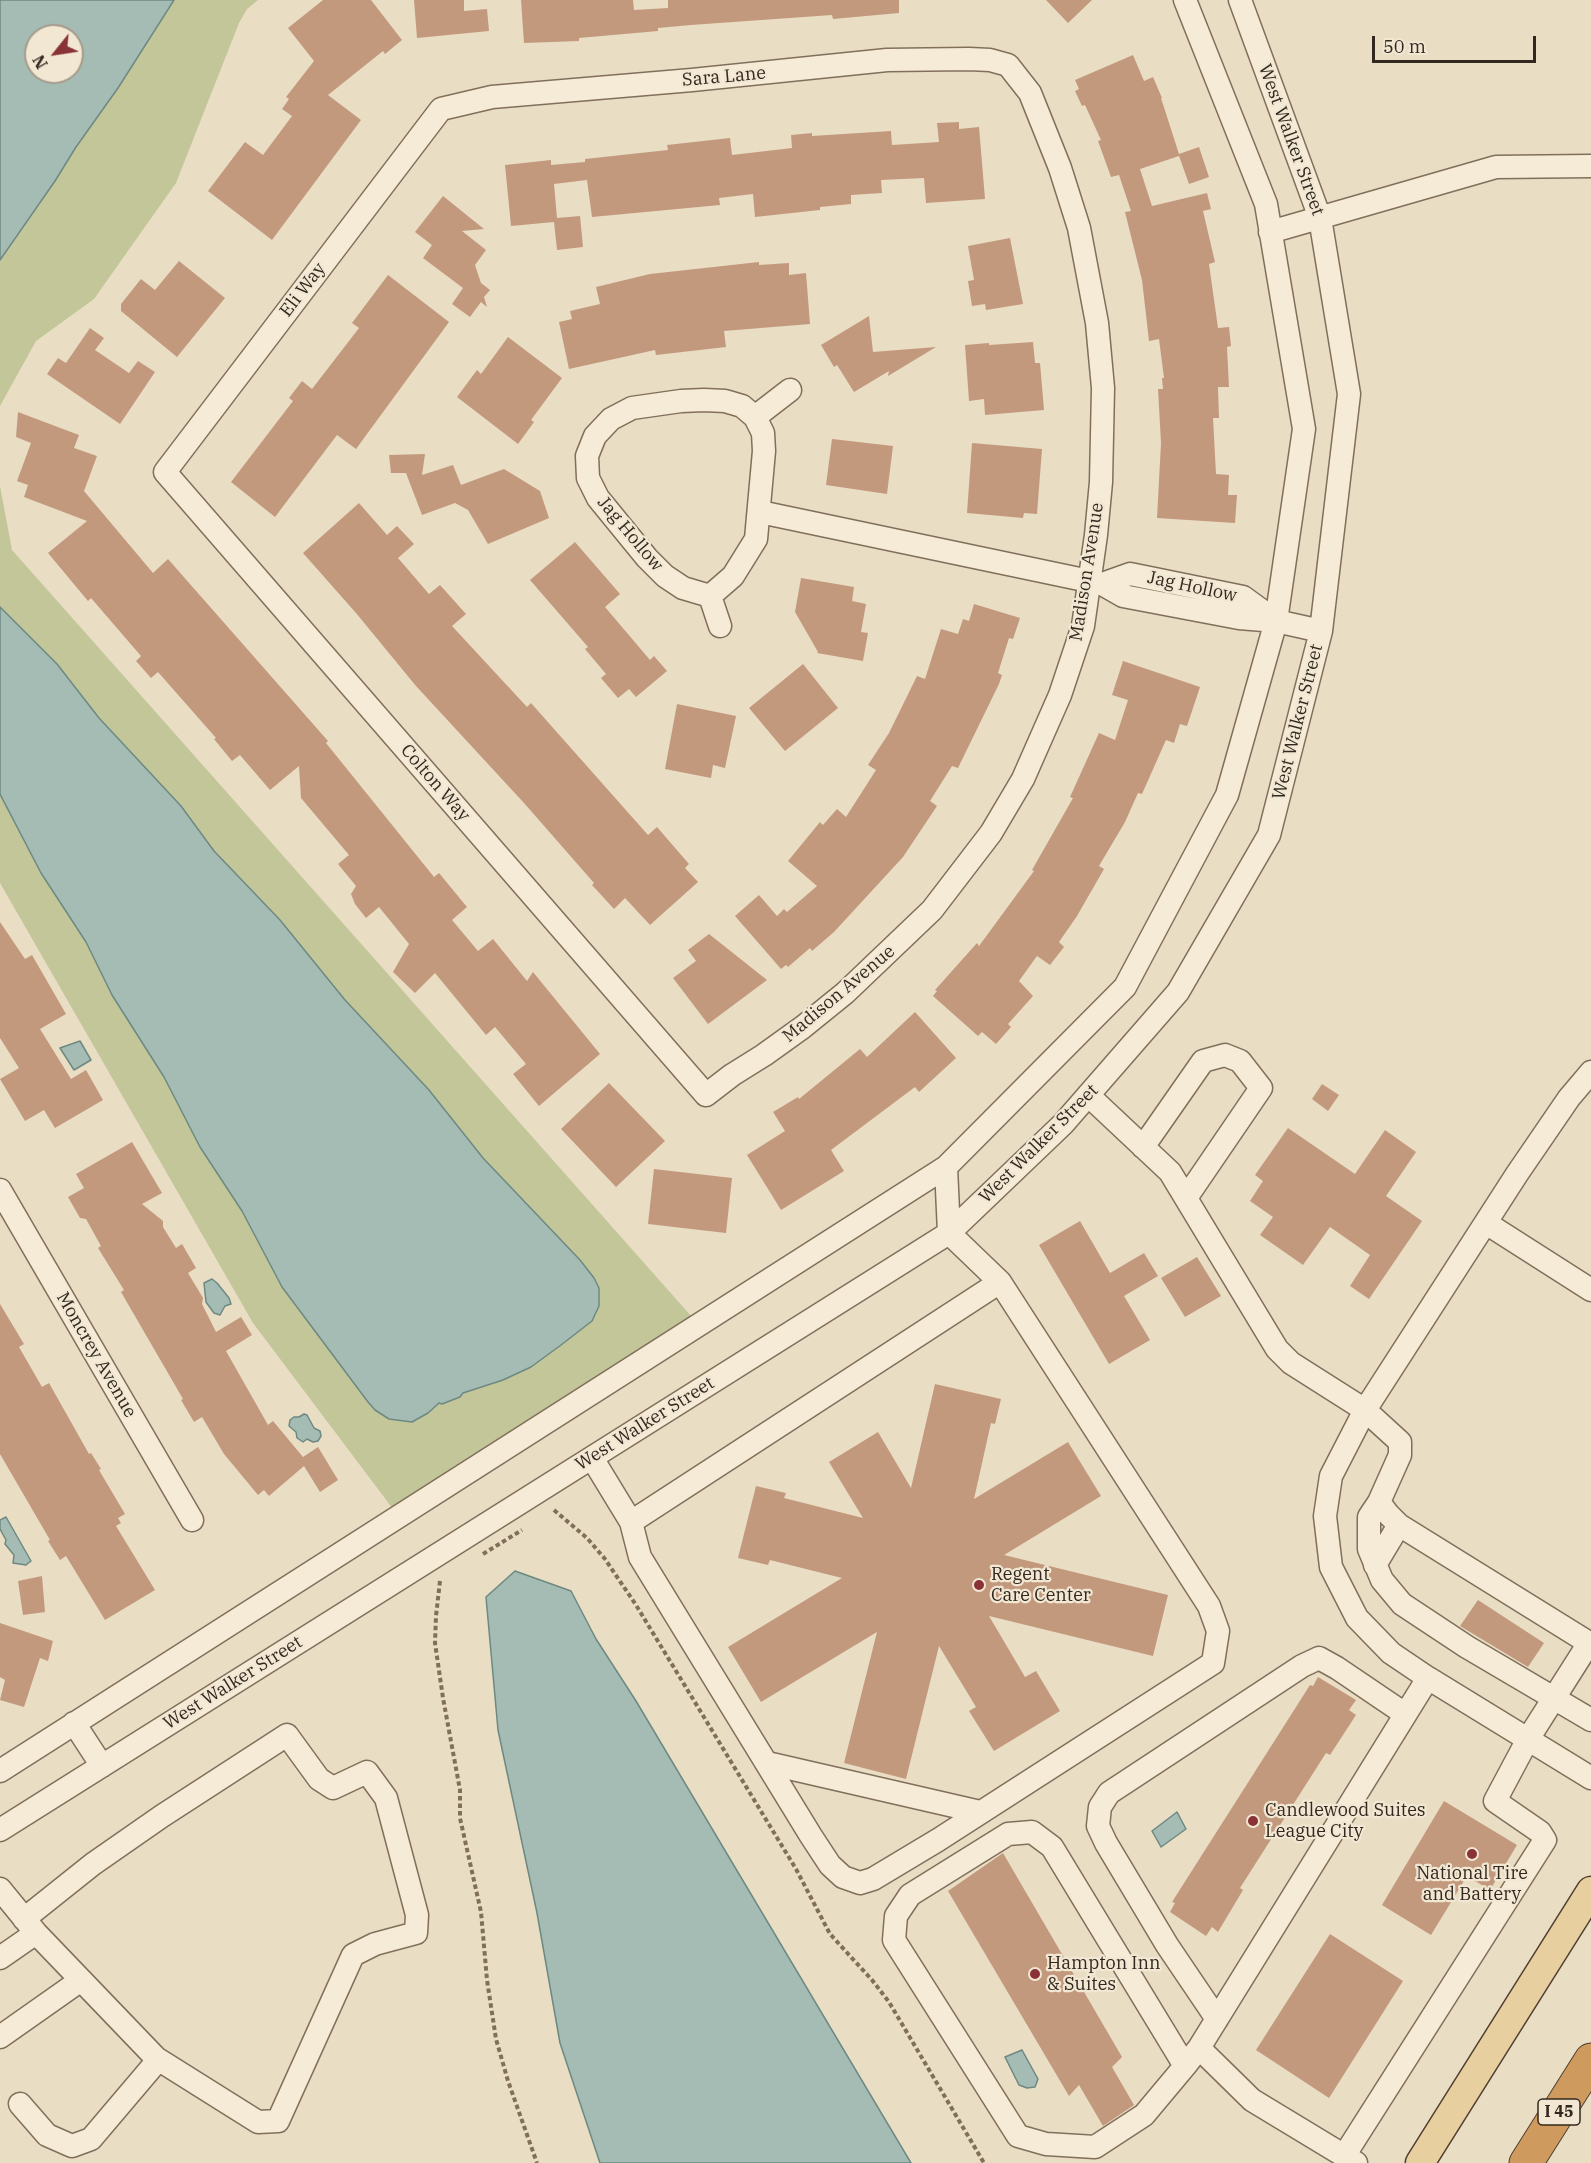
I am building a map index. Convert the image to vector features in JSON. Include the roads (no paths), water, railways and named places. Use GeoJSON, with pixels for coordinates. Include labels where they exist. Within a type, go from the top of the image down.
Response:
{"type":"FeatureCollection","features":[{"type":"Feature","properties":{"kind":"highway","name":"I 45"},"geometry":{"type":"LineString","coordinates":[[1526,2163],[1591,2060]]}},
{"type":"Feature","properties":{"kind":"main road"},"geometry":{"type":"LineString","coordinates":[[1420,2163],[1591,1891]]}},
{"type":"Feature","properties":{"kind":"street"},"geometry":{"type":"LineString","coordinates":[[0,1771],[946,1167],[1125,987],[1227,795],[1276,621],[1304,429],[1266,204],[1185,0]]}},
{"type":"Feature","properties":{"kind":"street","name":"West Walker Street"},"geometry":{"type":"LineString","coordinates":[[0,1830],[949,1233],[1063,1124],[1178,992],[1269,835],[1321,631],[1349,394],[1320,218],[1240,0]]}},
{"type":"Feature","properties":{"kind":"street","name":"Sara Lane"},"geometry":{"type":"LineString","coordinates":[[441,109],[492,97],[887,60],[969,59],[990,60],[1008,65]]}},
{"type":"Feature","properties":{"kind":"street","name":"Madison Avenue"},"geometry":{"type":"LineString","coordinates":[[706,1095],[803,1027],[845,993],[932,910],[991,833],[1023,779],[1060,696],[1096,583],[1103,388],[1097,323],[1071,197],[1030,93],[1008,65]]}},
{"type":"Feature","properties":{"kind":"street","name":"Eli Way"},"geometry":{"type":"LineString","coordinates":[[165,472],[441,109]]}},
{"type":"Feature","properties":{"kind":"street"},"geometry":{"type":"LineString","coordinates":[[1270,232],[1496,167],[1591,166]]}},
{"type":"Feature","properties":{"kind":"street"},"geometry":{"type":"LineString","coordinates":[[720,626],[710,596],[733,576],[756,539],[764,451],[763,433],[755,417],[790,390]]}},
{"type":"Feature","properties":{"kind":"street","name":"Jag Hollow"},"geometry":{"type":"LineString","coordinates":[[710,596],[683,588],[665,576],[641,552],[598,498],[588,478],[587,456],[595,436],[603,427],[611,419],[632,408],[681,401],[725,401],[742,406],[755,417]]}},
{"type":"Feature","properties":{"kind":"street","name":"Colton Way"},"geometry":{"type":"LineString","coordinates":[[165,472],[706,1095]]}},
{"type":"Feature","properties":{"kind":"street","name":"Jag Hollow"},"geometry":{"type":"LineString","coordinates":[[760,512],[1096,583],[1123,596],[1239,618],[1276,621],[1321,631]]}},
{"type":"Feature","properties":{"kind":"street"},"geometry":{"type":"LineString","coordinates":[[1143,1147],[1203,1061],[1226,1055],[1240,1060],[1261,1088],[1186,1198]]}},
{"type":"Feature","properties":{"kind":"street"},"geometry":{"type":"LineString","coordinates":[[1591,1072],[1569,1098],[1365,1410],[1331,1476],[1325,1516],[1331,1567],[1357,1618],[1391,1653],[1591,1778]]}},
{"type":"Feature","properties":{"kind":"street"},"geometry":{"type":"LineString","coordinates":[[1088,1095],[1170,1172],[1277,1349],[1291,1363],[1365,1410],[1400,1442],[1400,1455],[1379,1502],[1369,1517],[1368,1524],[1369,1549],[1390,1592],[1402,1604],[1467,1647],[1591,1720]]}},
{"type":"Feature","properties":{"kind":"street"},"geometry":{"type":"LineString","coordinates":[[592,1458],[631,1522],[640,1557],[830,1865],[843,1877],[860,1883],[873,1879],[1213,1663],[1218,1632],[1209,1606],[1000,1282],[949,1233],[946,1167]]}},
{"type":"Feature","properties":{"kind":"street","name":"Moncrey Avenue"},"geometry":{"type":"LineString","coordinates":[[0,1190],[192,1521]]}},
{"type":"Feature","properties":{"kind":"street"},"geometry":{"type":"LineString","coordinates":[[1486,1223],[1591,1290]]}},
{"type":"Feature","properties":{"kind":"street"},"geometry":{"type":"LineString","coordinates":[[631,1522],[1000,1282]]}},
{"type":"Feature","properties":{"kind":"street"},"geometry":{"type":"LineString","coordinates":[[1199,2048],[1252,2100],[1350,2159],[1545,1840],[1540,1832],[1495,1801],[1528,1739],[1590,1642],[1399,1525],[1379,1502]]}},
{"type":"Feature","properties":{"kind":"street"},"geometry":{"type":"LineString","coordinates":[[1375,1565],[1399,1525]]}},
{"type":"Feature","properties":{"kind":"street"},"geometry":{"type":"LineString","coordinates":[[1217,2019],[1167,1945],[1106,1843],[1098,1826],[1100,1807],[1109,1793],[1302,1666],[1319,1658],[1405,1714]]}},
{"type":"Feature","properties":{"kind":"street"},"geometry":{"type":"LineString","coordinates":[[1185,2066],[1052,1847],[1032,1832],[1008,1834],[910,1894],[896,1916],[894,1940],[1018,2136],[1046,2144],[1095,2147],[1144,2115],[1185,2066],[1199,2048],[1428,1678]]}},
{"type":"Feature","properties":{"kind":"street"},"geometry":{"type":"LineString","coordinates":[[74,1723],[102,1766]]}},
{"type":"Feature","properties":{"kind":"street"},"geometry":{"type":"LineString","coordinates":[[0,1889],[30,1926],[158,2060],[258,2122],[278,2121],[353,1955],[375,1944],[416,1933],[417,1915],[387,1798],[367,1772],[333,1788],[319,1779],[287,1735],[93,1864],[30,1926],[0,1958]]}},
{"type":"Feature","properties":{"kind":"street"},"geometry":{"type":"LineString","coordinates":[[767,1763],[980,1812]]}},
{"type":"Feature","properties":{"kind":"street"},"geometry":{"type":"LineString","coordinates":[[0,2037],[81,1980]]}},
{"type":"Feature","properties":{"kind":"street"},"geometry":{"type":"LineString","coordinates":[[20,2104],[47,2135],[72,2146],[91,2139],[158,2060]]}},
{"type":"Feature","properties":{"kind":"water"},"geometry":{"type":"Polygon","coordinates":[[[0,0],[174,0],[118,88],[0,260],[0,0]]]}},
{"type":"Feature","properties":{"kind":"water"},"geometry":{"type":"Polygon","coordinates":[[[0,607],[57,664],[99,718],[181,806],[214,851],[280,920],[345,1000],[429,1090],[483,1158],[580,1260],[599,1288],[599,1306],[592,1321],[531,1367],[503,1380],[463,1393],[460,1397],[439,1403],[428,1413],[412,1422],[389,1419],[375,1410],[368,1402],[282,1287],[242,1211],[200,1147],[164,1077],[112,995],[86,942],[41,873],[0,794],[0,607]]]}},
{"type":"Feature","properties":{"kind":"water"},"geometry":{"type":"Polygon","coordinates":[[[80,1041],[91,1060],[74,1070],[60,1048],[80,1041]]]}},
{"type":"Feature","properties":{"kind":"water"},"geometry":{"type":"Polygon","coordinates":[[[212,1279],[229,1298],[231,1304],[225,1306],[220,1315],[214,1313],[206,1302],[204,1283],[212,1279]]]}},
{"type":"Feature","properties":{"kind":"water"},"geometry":{"type":"Polygon","coordinates":[[[304,1414],[307,1415],[314,1428],[320,1431],[321,1436],[318,1441],[313,1442],[307,1439],[303,1442],[297,1438],[296,1432],[289,1426],[290,1420],[304,1414]]]}},
{"type":"Feature","properties":{"kind":"water"},"geometry":{"type":"Polygon","coordinates":[[[6,1517],[31,1561],[26,1565],[13,1563],[14,1555],[5,1544],[6,1540],[0,1529],[0,1520],[6,1517]]]}},
{"type":"Feature","properties":{"kind":"water"},"geometry":{"type":"Polygon","coordinates":[[[515,1571],[571,1591],[596,1639],[636,1701],[911,2163],[600,2163],[560,2043],[537,1913],[498,1730],[486,1597],[515,1571]]]}},
{"type":"Feature","properties":{"kind":"water"},"geometry":{"type":"Polygon","coordinates":[[[1177,1812],[1186,1829],[1161,1847],[1152,1831],[1177,1812]]]}},
{"type":"Feature","properties":{"kind":"water"},"geometry":{"type":"Polygon","coordinates":[[[1022,2050],[1038,2079],[1035,2087],[1027,2088],[1019,2085],[1005,2057],[1022,2050]]]}},
{"type":"Feature","properties":{"kind":"place","name":"Regent Care Center"},"geometry":{"type":"Point","coordinates":[979,1585]}},
{"type":"Feature","properties":{"kind":"place","name":"Candlewood Suites League City"},"geometry":{"type":"Point","coordinates":[1253,1821]}},
{"type":"Feature","properties":{"kind":"place","name":"National Tire and Battery"},"geometry":{"type":"Point","coordinates":[1472,1854]}},
{"type":"Feature","properties":{"kind":"place","name":"Hampton Inn & Suites"},"geometry":{"type":"Point","coordinates":[1035,1974]}}]}
